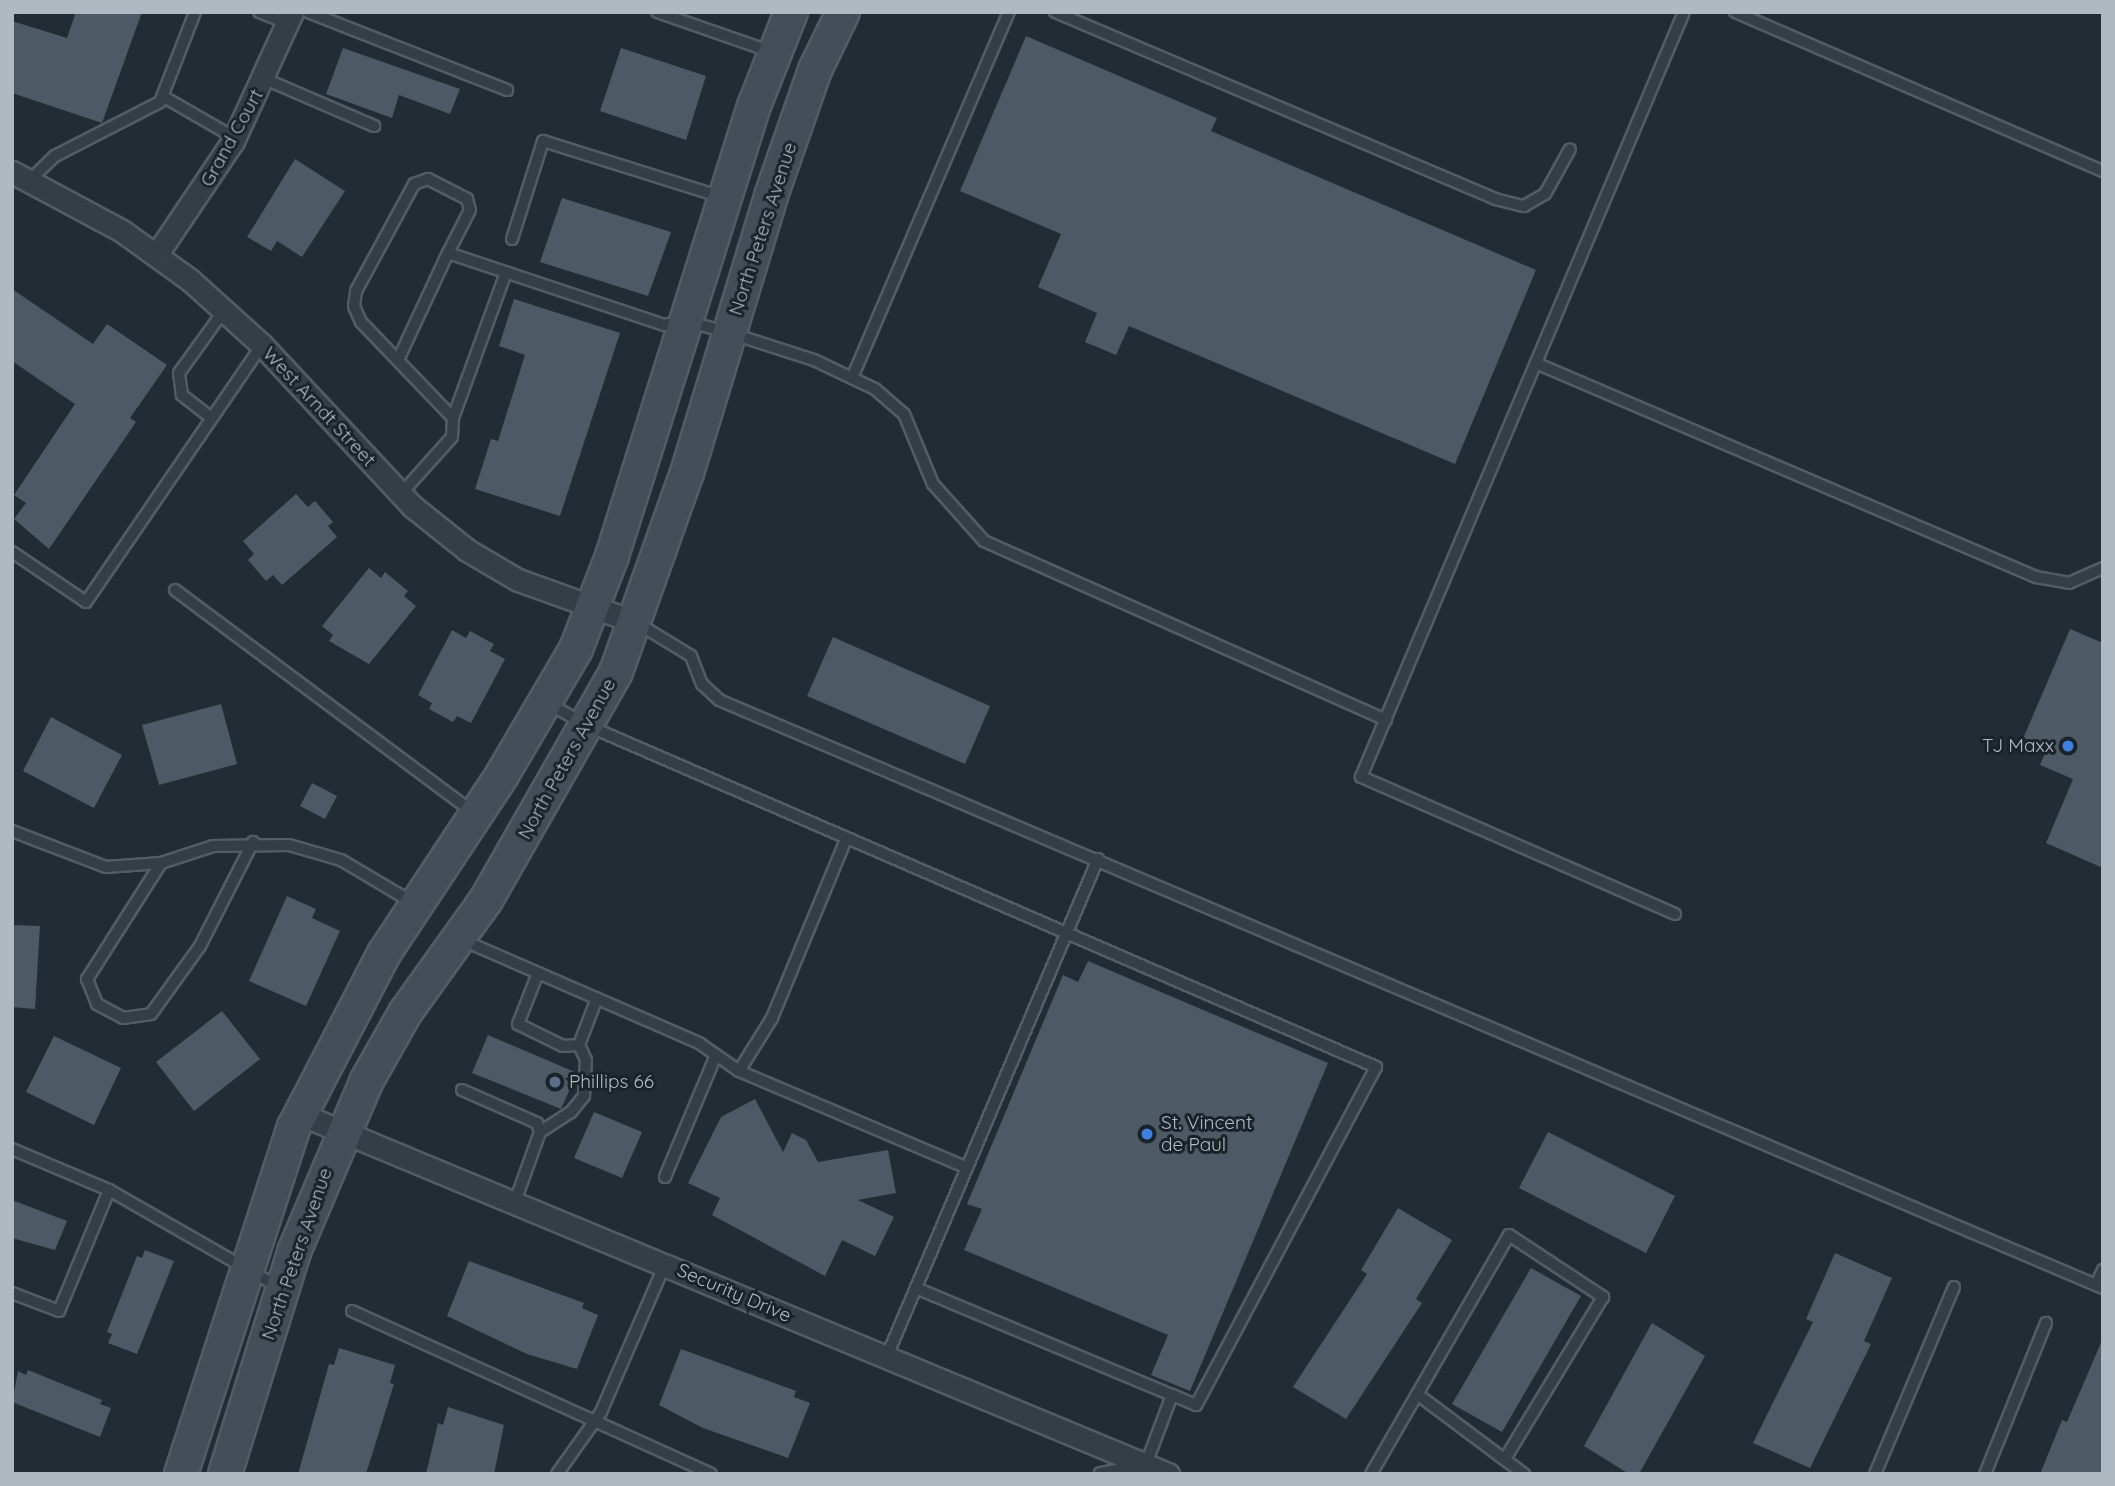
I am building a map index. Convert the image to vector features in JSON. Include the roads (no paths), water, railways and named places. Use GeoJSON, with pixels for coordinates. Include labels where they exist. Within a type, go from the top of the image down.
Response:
{"type":"FeatureCollection","features":[{"type":"Feature","properties":{"kind":"main road"},"geometry":{"type":"LineString","coordinates":[[181,1474],[246,1268],[300,1114],[383,955],[477,815],[545,702],[592,608],[725,198],[790,12]]}},
{"type":"Feature","properties":{"kind":"main road","name":"North Peters Avenue"},"geometry":{"type":"LineString","coordinates":[[225,1474],[282,1290],[343,1132],[405,1013],[458,939],[586,725],[635,622],[815,70],[843,12]]}},
{"type":"Feature","properties":{"kind":"street","name":"Grand Court"},"geometry":{"type":"LineString","coordinates":[[157,254],[235,138],[265,79],[290,17]]}},
{"type":"Feature","properties":{"kind":"street","name":"West Arndt Street"},"geometry":{"type":"LineString","coordinates":[[21,176],[157,254],[225,309],[262,345],[400,495],[503,572],[592,608],[635,622]]}},
{"type":"Feature","properties":{"kind":"street","name":"Security Drive"},"geometry":{"type":"LineString","coordinates":[[300,1114],[1168,1474]]}},
{"type":"Feature","properties":{"kind":"lane"},"geometry":{"type":"LineString","coordinates":[[21,176],[164,97],[195,12]]}},
{"type":"Feature","properties":{"kind":"lane"},"geometry":{"type":"LineString","coordinates":[[259,12],[290,17]]}},
{"type":"Feature","properties":{"kind":"lane"},"geometry":{"type":"LineString","coordinates":[[308,12],[507,90]]}},
{"type":"Feature","properties":{"kind":"lane"},"geometry":{"type":"LineString","coordinates":[[657,12],[774,53]]}},
{"type":"Feature","properties":{"kind":"lane"},"geometry":{"type":"LineString","coordinates":[[852,377],[1009,12]]}},
{"type":"Feature","properties":{"kind":"lane"},"geometry":{"type":"LineString","coordinates":[[1055,12],[1494,199],[1524,206],[1545,194],[1570,149]]}},
{"type":"Feature","properties":{"kind":"lane"},"geometry":{"type":"LineString","coordinates":[[1675,914],[1361,777],[1538,364],[1684,12]]}},
{"type":"Feature","properties":{"kind":"lane"},"geometry":{"type":"LineString","coordinates":[[1735,12],[2103,171]]}},
{"type":"Feature","properties":{"kind":"lane"},"geometry":{"type":"LineString","coordinates":[[265,79],[374,126]]}},
{"type":"Feature","properties":{"kind":"lane"},"geometry":{"type":"LineString","coordinates":[[164,97],[235,138]]}},
{"type":"Feature","properties":{"kind":"lane"},"geometry":{"type":"LineString","coordinates":[[512,239],[542,141],[725,198]]}},
{"type":"Feature","properties":{"kind":"lane"},"geometry":{"type":"LineString","coordinates":[[398,360],[470,211],[467,199],[428,179],[414,184],[356,291],[354,306],[361,322],[453,418]]}},
{"type":"Feature","properties":{"kind":"lane"},"geometry":{"type":"LineString","coordinates":[[448,253],[664,325],[686,321],[730,333],[852,377],[899,407],[933,484],[984,541],[1386,720]]}},
{"type":"Feature","properties":{"kind":"lane"},"geometry":{"type":"LineString","coordinates":[[400,495],[452,438],[453,418],[506,272]]}},
{"type":"Feature","properties":{"kind":"lane"},"geometry":{"type":"LineString","coordinates":[[210,417],[182,395],[179,373],[225,309]]}},
{"type":"Feature","properties":{"kind":"lane"},"geometry":{"type":"LineString","coordinates":[[12,552],[86,602],[210,417],[262,345]]}},
{"type":"Feature","properties":{"kind":"lane"},"geometry":{"type":"LineString","coordinates":[[1538,364],[2036,577],[2069,583],[2103,568]]}},
{"type":"Feature","properties":{"kind":"lane"},"geometry":{"type":"LineString","coordinates":[[176,590],[477,815]]}},
{"type":"Feature","properties":{"kind":"lane"},"geometry":{"type":"LineString","coordinates":[[635,622],[691,656],[702,684],[719,700],[2099,1286],[2103,1270]]}},
{"type":"Feature","properties":{"kind":"lane"},"geometry":{"type":"LineString","coordinates":[[545,702],[586,725],[1376,1068],[1196,1405],[916,1288]]}},
{"type":"Feature","properties":{"kind":"lane"},"geometry":{"type":"LineString","coordinates":[[12,831],[106,867],[161,863],[213,846],[253,842],[327,854],[418,905]]}},
{"type":"Feature","properties":{"kind":"lane"},"geometry":{"type":"LineString","coordinates":[[739,1071],[772,1018],[846,839]]}},
{"type":"Feature","properties":{"kind":"lane"},"geometry":{"type":"LineString","coordinates":[[161,863],[87,979],[97,1004],[123,1018],[151,1014],[200,946],[253,842]]}},
{"type":"Feature","properties":{"kind":"lane"},"geometry":{"type":"LineString","coordinates":[[887,1356],[1098,859]]}},
{"type":"Feature","properties":{"kind":"lane"},"geometry":{"type":"LineString","coordinates":[[458,939],[597,998],[716,1055],[739,1071],[967,1168]]}},
{"type":"Feature","properties":{"kind":"lane"},"geometry":{"type":"LineString","coordinates":[[538,973],[518,1024],[563,1046],[579,1045]]}},
{"type":"Feature","properties":{"kind":"lane"},"geometry":{"type":"LineString","coordinates":[[515,1202],[540,1132],[571,1112],[584,1096],[586,1060],[579,1045],[597,998]]}},
{"type":"Feature","properties":{"kind":"lane"},"geometry":{"type":"LineString","coordinates":[[665,1177],[716,1055]]}},
{"type":"Feature","properties":{"kind":"lane"},"geometry":{"type":"LineString","coordinates":[[462,1090],[531,1118],[540,1132]]}},
{"type":"Feature","properties":{"kind":"lane"},"geometry":{"type":"LineString","coordinates":[[12,1149],[109,1190],[282,1290]]}},
{"type":"Feature","properties":{"kind":"lane"},"geometry":{"type":"LineString","coordinates":[[12,1293],[59,1311],[109,1190]]}},
{"type":"Feature","properties":{"kind":"lane"},"geometry":{"type":"LineString","coordinates":[[1371,1474],[1509,1235],[1603,1297],[1505,1459]]}},
{"type":"Feature","properties":{"kind":"lane"},"geometry":{"type":"LineString","coordinates":[[557,1474],[593,1422],[665,1264]]}},
{"type":"Feature","properties":{"kind":"lane"},"geometry":{"type":"LineString","coordinates":[[1875,1474],[1954,1287]]}},
{"type":"Feature","properties":{"kind":"lane"},"geometry":{"type":"LineString","coordinates":[[352,1311],[711,1474]]}},
{"type":"Feature","properties":{"kind":"lane"},"geometry":{"type":"LineString","coordinates":[[1985,1474],[2046,1323]]}},
{"type":"Feature","properties":{"kind":"lane"},"geometry":{"type":"LineString","coordinates":[[1417,1394],[1524,1474]]}},
{"type":"Feature","properties":{"kind":"lane"},"geometry":{"type":"LineString","coordinates":[[1100,1473],[1146,1464],[1172,1395]]}},
{"type":"Feature","properties":{"kind":"lane"},"geometry":{"type":"LineString","coordinates":[[1100,1473],[1110,1449]]}},
{"type":"Feature","properties":{"kind":"place","name":"TJ Maxx"},"geometry":{"type":"Point","coordinates":[2068,746]}},
{"type":"Feature","properties":{"kind":"place","name":"Phillips 66"},"geometry":{"type":"Point","coordinates":[555,1082]}},
{"type":"Feature","properties":{"kind":"place","name":"St. Vincent de Paul"},"geometry":{"type":"Point","coordinates":[1147,1134]}}]}
